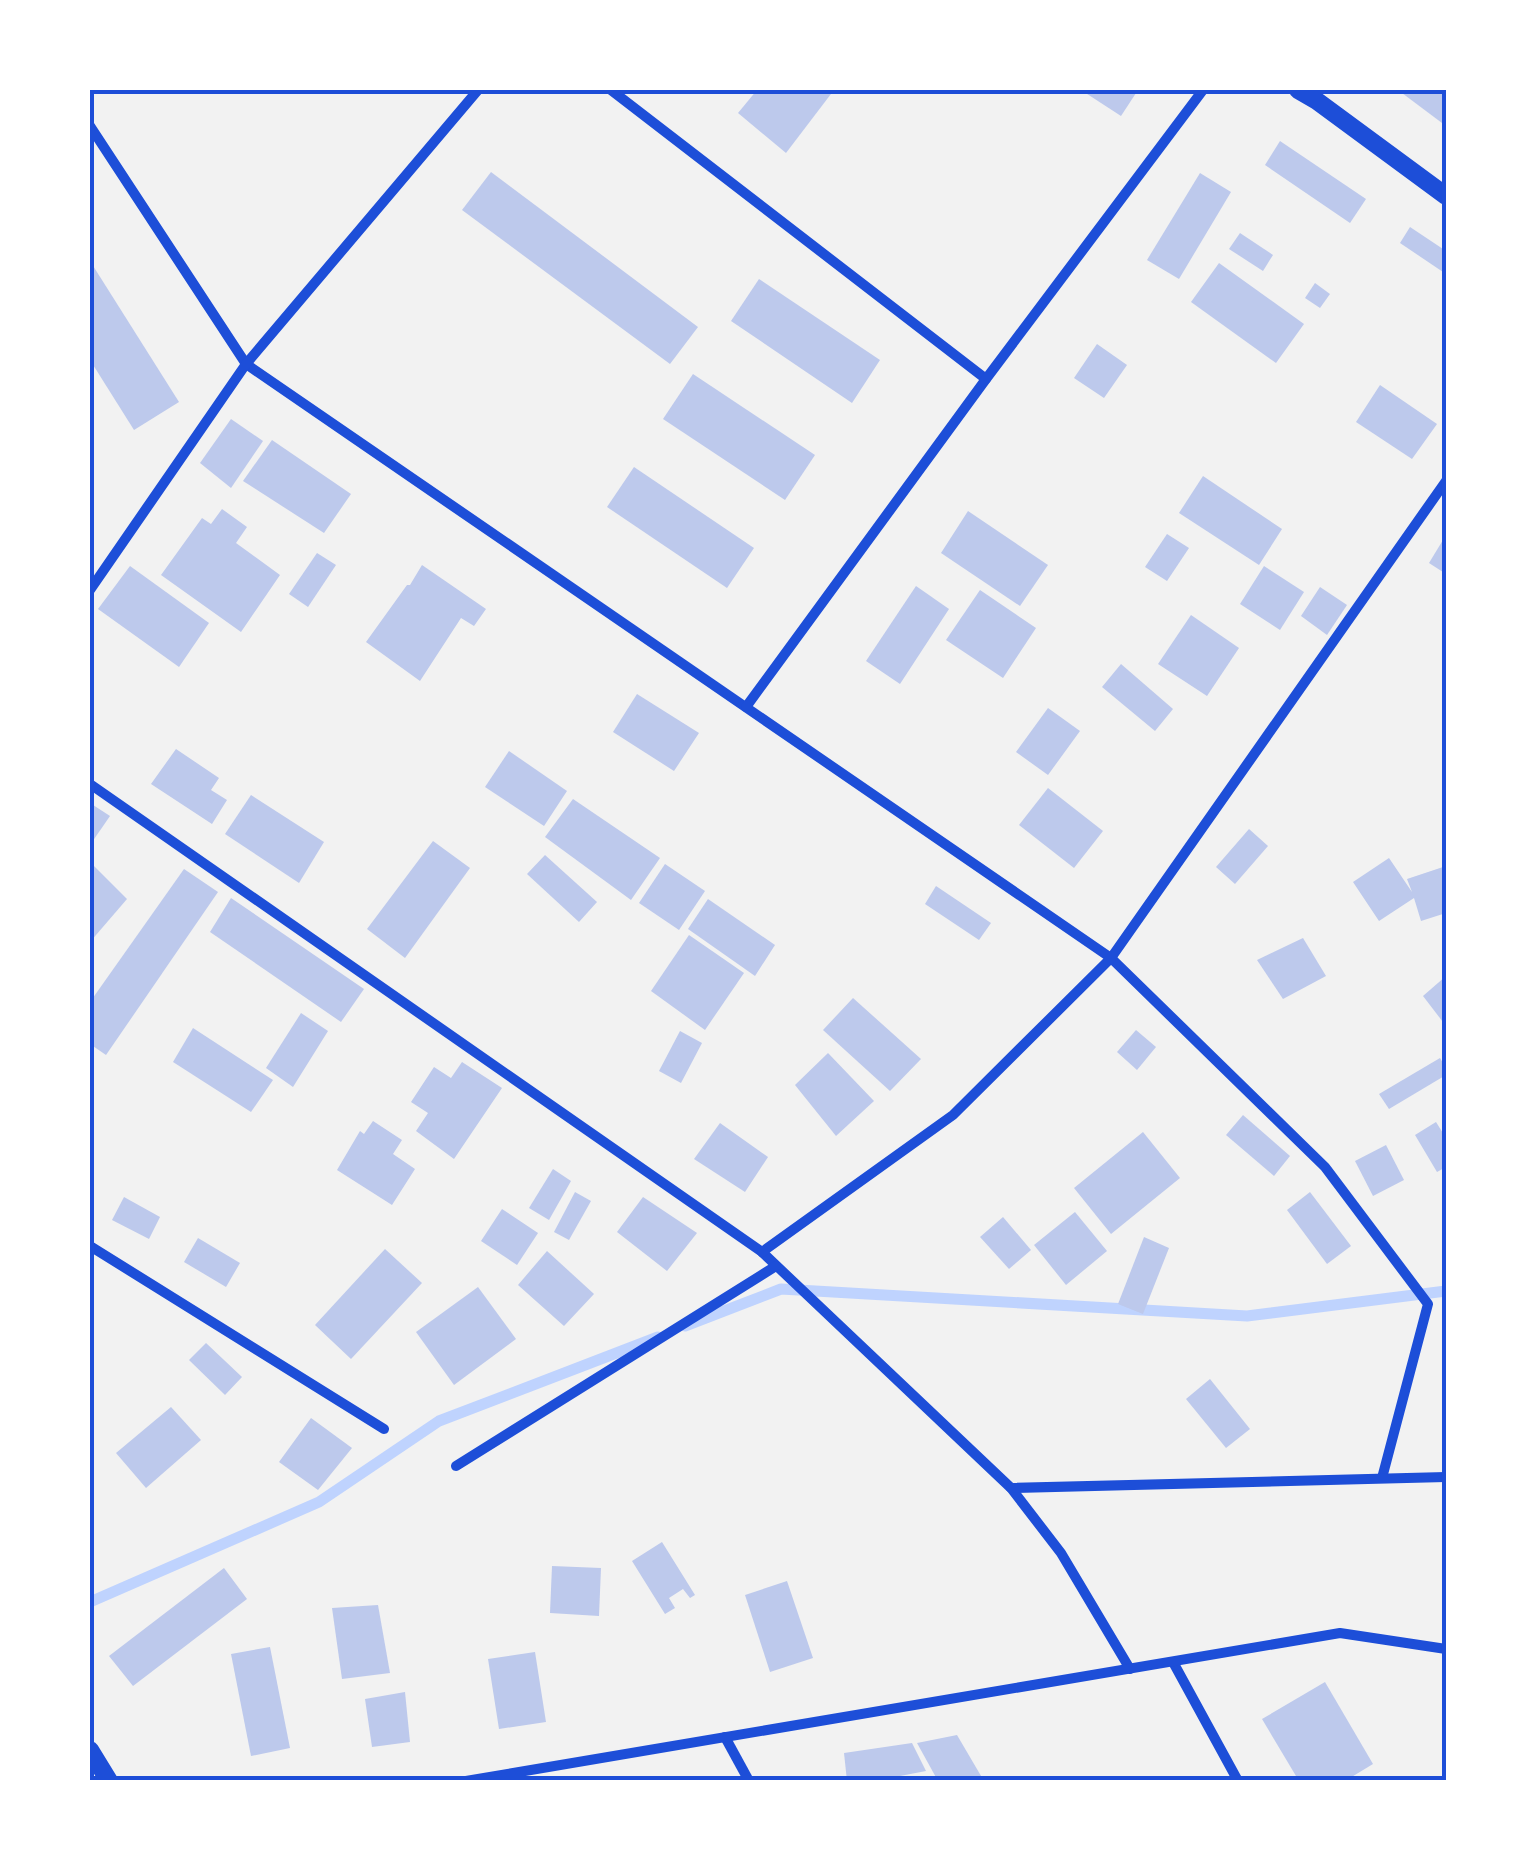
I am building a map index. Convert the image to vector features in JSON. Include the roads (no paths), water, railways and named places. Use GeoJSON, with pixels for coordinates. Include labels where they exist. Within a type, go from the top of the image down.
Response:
{"type":"FeatureCollection","features":[{"type":"Feature","properties":{"kind":"street"},"geometry":{"type":"LineString","coordinates":[[90,590],[246,364],[478,90]]}},
{"type":"Feature","properties":{"kind":"street"},"geometry":{"type":"LineString","coordinates":[[611,90],[986,379]]}},
{"type":"Feature","properties":{"kind":"street"},"geometry":{"type":"LineString","coordinates":[[746,707],[1203,90]]}},
{"type":"Feature","properties":{"kind":"street"},"geometry":{"type":"LineString","coordinates":[[1298,90],[1321,95],[1446,196]]}},
{"type":"Feature","properties":{"kind":"street"},"geometry":{"type":"LineString","coordinates":[[90,126],[246,364],[1111,958],[1325,1167],[1428,1304],[1382,1478]]}},
{"type":"Feature","properties":{"kind":"street"},"geometry":{"type":"LineString","coordinates":[[762,1252],[952,1115],[1111,958],[1446,482]]}},
{"type":"Feature","properties":{"kind":"street"},"geometry":{"type":"LineString","coordinates":[[90,784],[762,1252],[1011,1488],[1061,1553],[1130,1669]]}},
{"type":"Feature","properties":{"kind":"street"},"geometry":{"type":"LineString","coordinates":[[90,1246],[384,1428]]}},
{"type":"Feature","properties":{"kind":"street"},"geometry":{"type":"LineString","coordinates":[[456,1466],[776,1266]]}},
{"type":"Feature","properties":{"kind":"street"},"geometry":{"type":"LineString","coordinates":[[1011,1488],[1446,1477]]}},
{"type":"Feature","properties":{"kind":"street"},"geometry":{"type":"LineString","coordinates":[[466,1781],[1340,1633],[1446,1649]]}},
{"type":"Feature","properties":{"kind":"street"},"geometry":{"type":"LineString","coordinates":[[1172,1662],[1238,1781]]}},
{"type":"Feature","properties":{"kind":"street"},"geometry":{"type":"LineString","coordinates":[[725,1737],[750,1781]]}},
{"type":"Feature","properties":{"kind":"street"},"geometry":{"type":"LineString","coordinates":[[90,1750],[109,1781]]}},
{"type":"Feature","properties":{"kind":"waterway"},"geometry":{"type":"LineString","coordinates":[[685,1326],[781,1289],[1247,1316],[1446,1291]]}},
{"type":"Feature","properties":{"kind":"waterway"},"geometry":{"type":"LineString","coordinates":[[90,1602],[319,1502],[439,1421],[658,1337]]}}]}
